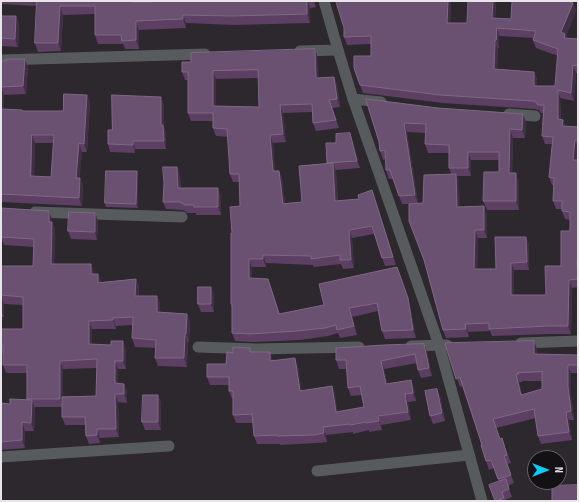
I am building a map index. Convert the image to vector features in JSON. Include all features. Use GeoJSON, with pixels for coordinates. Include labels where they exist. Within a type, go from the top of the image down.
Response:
{"type":"FeatureCollection","features":[{"type":"Feature","properties":{"kind":"street"},"geometry":{"type":"LineString","coordinates":[[324,1],[353,99],[439,345],[482,501]]}},
{"type":"Feature","properties":{"kind":"street"},"geometry":{"type":"LineString","coordinates":[[290,51],[338,50]]}},
{"type":"Feature","properties":{"kind":"street"},"geometry":{"type":"LineString","coordinates":[[1,60],[218,53]]}},
{"type":"Feature","properties":{"kind":"street"},"geometry":{"type":"LineString","coordinates":[[353,99],[390,104]]}},
{"type":"Feature","properties":{"kind":"street"},"geometry":{"type":"LineString","coordinates":[[496,113],[535,116]]}},
{"type":"Feature","properties":{"kind":"street"},"geometry":{"type":"LineString","coordinates":[[22,211],[182,217]]}},
{"type":"Feature","properties":{"kind":"street"},"geometry":{"type":"LineString","coordinates":[[508,343],[578,341]]}},
{"type":"Feature","properties":{"kind":"street"},"geometry":{"type":"LineString","coordinates":[[400,346],[454,345]]}},
{"type":"Feature","properties":{"kind":"street"},"geometry":{"type":"LineString","coordinates":[[198,346],[256,349],[369,347]]}},
{"type":"Feature","properties":{"kind":"street"},"geometry":{"type":"LineString","coordinates":[[1,457],[169,446]]}},
{"type":"Feature","properties":{"kind":"street"},"geometry":{"type":"LineString","coordinates":[[317,471],[469,455]]}},
{"type":"Feature","properties":{"kind":"building"},"geometry":{"type":"Polygon","coordinates":[[[37,1],[307,1],[307,14],[231,16],[183,15],[183,19],[136,21],[136,40],[122,41],[121,35],[95,35],[95,6],[60,6],[58,43],[35,43],[37,1]]]}},
{"type":"Feature","properties":{"kind":"building"},"geometry":{"type":"Polygon","coordinates":[[[336,1],[448,1],[447,23],[467,23],[468,1],[493,1],[492,18],[511,19],[512,1],[568,1],[573,3],[561,32],[565,34],[564,38],[578,39],[578,66],[573,65],[571,93],[558,90],[558,119],[563,120],[562,126],[578,127],[578,140],[575,140],[573,160],[578,160],[578,279],[569,280],[568,326],[489,329],[489,323],[465,324],[466,329],[443,330],[424,260],[409,221],[409,204],[423,203],[424,175],[456,174],[457,207],[484,206],[484,230],[475,230],[474,269],[496,269],[495,237],[526,237],[527,262],[511,263],[511,295],[546,295],[545,266],[561,266],[561,231],[570,231],[570,212],[562,211],[562,201],[553,201],[554,178],[549,177],[553,137],[542,136],[544,105],[538,105],[533,101],[440,95],[360,85],[354,68],[354,56],[371,56],[371,36],[344,37],[344,28],[336,1]],[[497,28],[494,69],[534,72],[534,86],[555,86],[558,49],[533,40],[536,31],[497,28]]]}},
{"type":"Feature","properties":{"kind":"building"},"geometry":{"type":"Polygon","coordinates":[[[1,16],[16,16],[15,39],[1,38],[1,16]]]}},
{"type":"Feature","properties":{"kind":"building"},"geometry":{"type":"Polygon","coordinates":[[[315,49],[316,78],[334,77],[337,99],[329,100],[336,120],[313,123],[312,104],[280,105],[283,134],[270,135],[273,171],[279,171],[283,204],[302,202],[299,166],[333,163],[335,201],[359,199],[358,195],[372,190],[393,257],[382,258],[372,226],[349,230],[351,260],[340,260],[340,255],[311,259],[311,256],[263,255],[263,259],[249,259],[249,278],[268,279],[279,314],[324,305],[319,284],[397,267],[408,298],[413,330],[382,331],[377,303],[349,308],[354,326],[337,330],[336,325],[325,328],[297,331],[250,334],[232,333],[232,233],[230,207],[240,206],[239,174],[230,174],[227,129],[213,128],[213,113],[188,113],[188,72],[182,72],[182,62],[191,62],[191,53],[315,49]],[[258,70],[213,71],[213,106],[259,107],[258,70]]]}},
{"type":"Feature","properties":{"kind":"building"},"geometry":{"type":"Polygon","coordinates":[[[6,59],[25,59],[23,86],[1,87],[1,61],[6,61],[6,59]]]}},
{"type":"Feature","properties":{"kind":"building"},"geometry":{"type":"Polygon","coordinates":[[[64,94],[87,95],[84,144],[79,143],[76,178],[80,178],[79,198],[1,194],[1,109],[22,111],[63,111],[64,94]],[[32,135],[31,176],[51,177],[54,135],[32,135]]]}},
{"type":"Feature","properties":{"kind":"building"},"geometry":{"type":"Polygon","coordinates":[[[112,95],[161,97],[161,125],[163,125],[164,141],[133,141],[133,145],[108,144],[108,130],[112,130],[112,95]]]}},
{"type":"Feature","properties":{"kind":"building"},"geometry":{"type":"Polygon","coordinates":[[[366,99],[438,108],[523,114],[522,130],[510,129],[509,173],[516,173],[516,201],[483,201],[484,172],[499,172],[499,152],[468,152],[468,168],[449,168],[449,145],[425,144],[426,124],[404,123],[415,195],[399,196],[390,170],[386,170],[385,150],[380,151],[379,142],[366,99]]]}},
{"type":"Feature","properties":{"kind":"building"},"geometry":{"type":"Polygon","coordinates":[[[350,133],[357,161],[327,163],[326,143],[336,143],[336,134],[350,133]]]}},
{"type":"Feature","properties":{"kind":"building"},"geometry":{"type":"Polygon","coordinates":[[[163,167],[177,167],[178,188],[218,188],[218,207],[194,207],[194,205],[185,205],[180,202],[163,202],[163,167]]]}},
{"type":"Feature","properties":{"kind":"building"},"geometry":{"type":"Polygon","coordinates":[[[106,171],[137,171],[136,204],[105,203],[106,171]]]}},
{"type":"Feature","properties":{"kind":"building"},"geometry":{"type":"Polygon","coordinates":[[[1,208],[49,211],[49,222],[52,222],[51,264],[91,264],[91,274],[98,274],[98,283],[136,279],[135,296],[157,296],[157,312],[187,314],[184,358],[155,358],[156,340],[132,338],[133,317],[89,321],[89,344],[111,345],[111,341],[123,341],[123,361],[115,361],[115,383],[124,384],[124,394],[115,394],[116,429],[97,429],[97,435],[86,436],[85,417],[62,417],[62,397],[96,396],[97,359],[60,361],[60,399],[27,399],[27,365],[3,365],[1,329],[23,329],[23,297],[1,295],[1,266],[33,266],[34,239],[1,237],[1,208]]]}},
{"type":"Feature","properties":{"kind":"building"},"geometry":{"type":"Polygon","coordinates":[[[69,212],[95,213],[95,232],[68,231],[69,212]]]}},
{"type":"Feature","properties":{"kind":"building"},"geometry":{"type":"Polygon","coordinates":[[[198,287],[211,287],[211,304],[198,304],[198,287]]]}},
{"type":"Feature","properties":{"kind":"building"},"geometry":{"type":"Polygon","coordinates":[[[534,341],[534,354],[578,355],[578,365],[568,365],[568,386],[571,411],[566,412],[569,432],[538,436],[534,409],[493,419],[500,439],[502,438],[507,455],[504,456],[511,475],[498,479],[491,460],[486,461],[460,377],[456,379],[445,344],[534,341]],[[542,372],[516,374],[521,395],[542,389],[542,372]]]}},
{"type":"Feature","properties":{"kind":"building"},"geometry":{"type":"Polygon","coordinates":[[[424,344],[429,368],[418,370],[415,354],[381,361],[386,384],[411,380],[413,393],[405,394],[408,412],[378,416],[379,421],[323,427],[324,433],[314,435],[254,436],[252,414],[233,415],[233,391],[229,391],[229,377],[207,377],[207,364],[226,364],[227,352],[233,353],[233,347],[250,348],[250,352],[270,352],[270,361],[295,358],[300,391],[332,386],[336,412],[364,407],[360,386],[348,388],[346,360],[336,360],[336,348],[424,344]]]}},
{"type":"Feature","properties":{"kind":"building"},"geometry":{"type":"Polygon","coordinates":[[[437,389],[442,413],[430,416],[425,391],[437,389]]]}},
{"type":"Feature","properties":{"kind":"building"},"geometry":{"type":"Polygon","coordinates":[[[143,395],[158,395],[158,422],[142,422],[143,395]]]}},
{"type":"Feature","properties":{"kind":"building"},"geometry":{"type":"Polygon","coordinates":[[[10,399],[32,400],[31,423],[22,422],[22,440],[1,442],[1,403],[10,404],[10,399]]]}},
{"type":"Feature","properties":{"kind":"building"},"geometry":{"type":"Polygon","coordinates":[[[506,479],[509,489],[502,492],[504,498],[495,501],[489,485],[506,479]]]}},
{"type":"Feature","properties":{"kind":"building"},"geometry":{"type":"Polygon","coordinates":[[[567,485],[578,485],[578,501],[552,501],[552,490],[567,490],[567,485]]]}}]}
